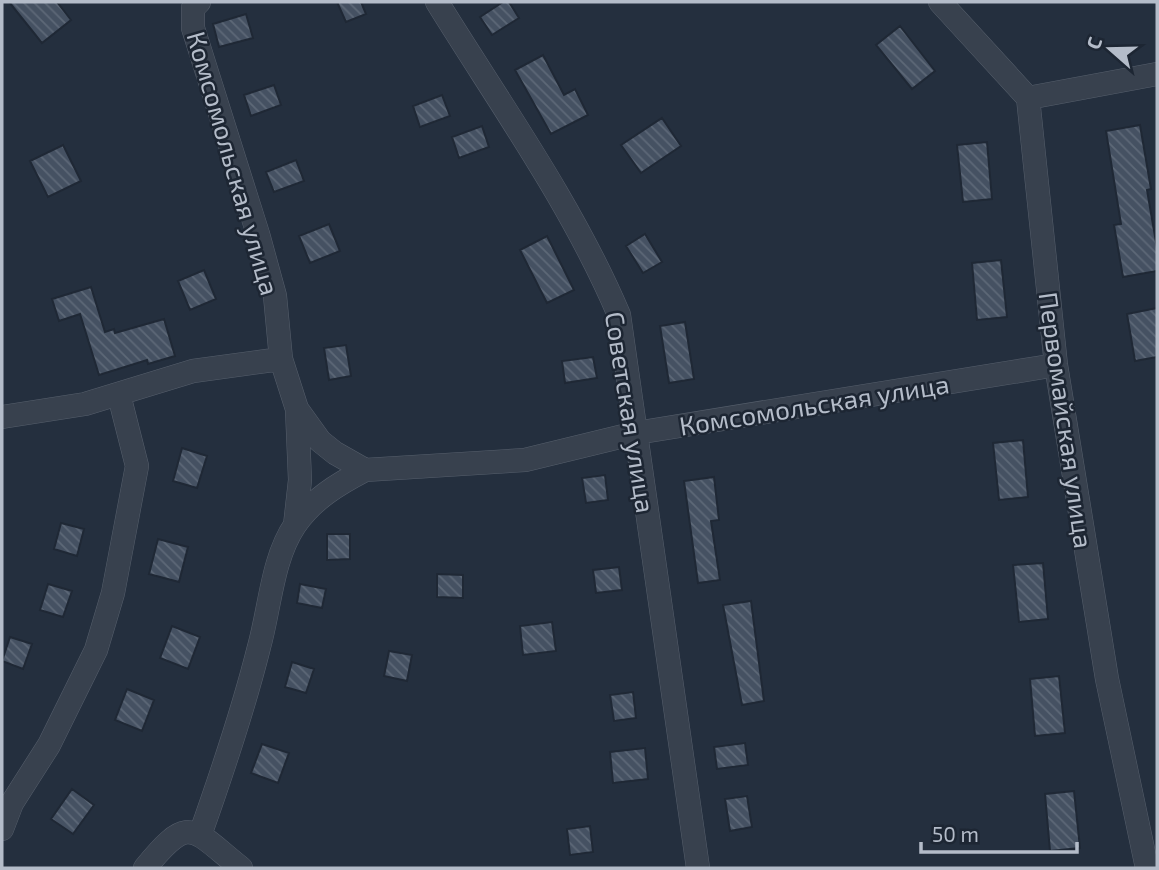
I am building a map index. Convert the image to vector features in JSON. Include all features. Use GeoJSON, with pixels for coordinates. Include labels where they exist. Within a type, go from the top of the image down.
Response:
{"type":"FeatureCollection","features":[{"type":"Feature","properties":{"kind":"street","name":"Комсомольская улица"},"geometry":{"type":"LineString","coordinates":[[199,2],[192,8],[192,28],[272,284],[282,359],[297,409],[300,480],[295,526]]}},
{"type":"Feature","properties":{"kind":"street","name":"Советская улица"},"geometry":{"type":"LineString","coordinates":[[437,2],[566,209],[600,271],[619,315],[698,868]]}},
{"type":"Feature","properties":{"kind":"street"},"geometry":{"type":"LineString","coordinates":[[940,2],[1028,98],[1157,74]]}},
{"type":"Feature","properties":{"kind":"street","name":"Первомайская улица"},"geometry":{"type":"LineString","coordinates":[[1028,98],[1056,365],[1107,679],[1147,868]]}},
{"type":"Feature","properties":{"kind":"street"},"geometry":{"type":"LineString","coordinates":[[2,417],[119,395],[193,371],[282,359]]}},
{"type":"Feature","properties":{"kind":"street","name":"Комсомольская улица"},"geometry":{"type":"LineString","coordinates":[[200,835],[247,694],[282,549],[295,526],[314,502],[334,486],[365,470],[525,460],[636,433],[1056,365]]}},
{"type":"Feature","properties":{"kind":"street"},"geometry":{"type":"LineString","coordinates":[[2,829],[12,803],[49,745],[96,650],[113,593],[137,466],[119,395]]}},
{"type":"Feature","properties":{"kind":"street","name":"Комсомольская улица"},"geometry":{"type":"LineString","coordinates":[[297,409],[320,441],[365,470]]}},
{"type":"Feature","properties":{"kind":"street"},"geometry":{"type":"LineString","coordinates":[[145,868],[177,833],[200,835],[241,868]]}},
{"type":"Feature","properties":{"kind":"building"},"geometry":{"type":"Polygon","coordinates":[[[9,2],[57,2],[71,20],[42,43],[9,2]]]}},
{"type":"Feature","properties":{"kind":"building"},"geometry":{"type":"Polygon","coordinates":[[[337,2],[361,2],[366,14],[346,22],[337,2]]]}},
{"type":"Feature","properties":{"kind":"building"},"geometry":{"type":"Polygon","coordinates":[[[503,2],[509,2],[519,18],[492,35],[480,17],[503,2]]]}},
{"type":"Feature","properties":{"kind":"building"},"geometry":{"type":"Polygon","coordinates":[[[246,14],[253,38],[219,47],[213,24],[246,14]]]}},
{"type":"Feature","properties":{"kind":"building"},"geometry":{"type":"Polygon","coordinates":[[[900,26],[935,71],[912,89],[876,45],[900,26]]]}},
{"type":"Feature","properties":{"kind":"building"},"geometry":{"type":"Polygon","coordinates":[[[543,55],[564,95],[575,89],[588,115],[551,134],[515,70],[543,55]]]}},
{"type":"Feature","properties":{"kind":"building"},"geometry":{"type":"Polygon","coordinates":[[[274,85],[281,105],[251,116],[244,95],[274,85]]]}},
{"type":"Feature","properties":{"kind":"building"},"geometry":{"type":"Polygon","coordinates":[[[442,95],[450,116],[420,127],[413,106],[442,95]]]}},
{"type":"Feature","properties":{"kind":"building"},"geometry":{"type":"Polygon","coordinates":[[[662,118],[681,146],[641,173],[621,145],[662,118]]]}},
{"type":"Feature","properties":{"kind":"building"},"geometry":{"type":"Polygon","coordinates":[[[1140,125],[1151,189],[1147,190],[1157,248],[1157,271],[1123,277],[1114,225],[1121,224],[1106,131],[1140,125]]]}},
{"type":"Feature","properties":{"kind":"building"},"geometry":{"type":"Polygon","coordinates":[[[482,126],[489,147],[459,158],[452,137],[482,126]]]}},
{"type":"Feature","properties":{"kind":"building"},"geometry":{"type":"Polygon","coordinates":[[[987,142],[992,199],[963,202],[957,145],[987,142]]]}},
{"type":"Feature","properties":{"kind":"building"},"geometry":{"type":"Polygon","coordinates":[[[63,145],[81,181],[48,197],[30,161],[63,145]]]}},
{"type":"Feature","properties":{"kind":"building"},"geometry":{"type":"Polygon","coordinates":[[[296,160],[304,181],[274,192],[266,172],[296,160]]]}},
{"type":"Feature","properties":{"kind":"building"},"geometry":{"type":"Polygon","coordinates":[[[329,224],[340,251],[310,263],[299,236],[329,224]]]}},
{"type":"Feature","properties":{"kind":"building"},"geometry":{"type":"Polygon","coordinates":[[[645,234],[662,262],[643,273],[626,246],[645,234]]]}},
{"type":"Feature","properties":{"kind":"building"},"geometry":{"type":"Polygon","coordinates":[[[547,236],[574,290],[547,303],[520,250],[547,236]]]}},
{"type":"Feature","properties":{"kind":"building"},"geometry":{"type":"Polygon","coordinates":[[[1001,260],[1007,317],[977,320],[972,263],[1001,260]]]}},
{"type":"Feature","properties":{"kind":"building"},"geometry":{"type":"Polygon","coordinates":[[[204,270],[216,299],[190,310],[178,281],[204,270]]]}},
{"type":"Feature","properties":{"kind":"building"},"geometry":{"type":"Polygon","coordinates":[[[91,287],[105,332],[114,329],[115,333],[164,319],[175,356],[148,364],[147,360],[99,375],[80,314],[59,321],[52,299],[91,287]]]}},
{"type":"Feature","properties":{"kind":"building"},"geometry":{"type":"Polygon","coordinates":[[[1157,308],[1157,357],[1135,361],[1127,314],[1157,308]]]}},
{"type":"Feature","properties":{"kind":"building"},"geometry":{"type":"Polygon","coordinates":[[[685,322],[694,379],[669,383],[660,326],[685,322]]]}},
{"type":"Feature","properties":{"kind":"building"},"geometry":{"type":"Polygon","coordinates":[[[346,345],[351,376],[329,380],[324,348],[346,345]]]}},
{"type":"Feature","properties":{"kind":"building"},"geometry":{"type":"Polygon","coordinates":[[[593,357],[597,378],[565,383],[562,361],[593,357]]]}},
{"type":"Feature","properties":{"kind":"building"},"geometry":{"type":"Polygon","coordinates":[[[1023,440],[1028,497],[999,500],[993,443],[1023,440]]]}},
{"type":"Feature","properties":{"kind":"building"},"geometry":{"type":"Polygon","coordinates":[[[182,448],[207,456],[197,488],[173,481],[182,448]]]}},
{"type":"Feature","properties":{"kind":"building"},"geometry":{"type":"Polygon","coordinates":[[[605,475],[608,500],[586,503],[582,478],[605,475]]]}},
{"type":"Feature","properties":{"kind":"building"},"geometry":{"type":"Polygon","coordinates":[[[714,477],[719,520],[711,521],[720,580],[698,583],[684,481],[714,477]]]}},
{"type":"Feature","properties":{"kind":"building"},"geometry":{"type":"Polygon","coordinates":[[[61,523],[84,529],[77,556],[54,549],[61,523]]]}},
{"type":"Feature","properties":{"kind":"building"},"geometry":{"type":"Polygon","coordinates":[[[327,534],[350,534],[350,559],[327,560],[327,534]]]}},
{"type":"Feature","properties":{"kind":"building"},"geometry":{"type":"Polygon","coordinates":[[[158,539],[188,547],[179,582],[149,574],[158,539]]]}},
{"type":"Feature","properties":{"kind":"building"},"geometry":{"type":"Polygon","coordinates":[[[1043,563],[1048,619],[1019,622],[1013,565],[1043,563]]]}},
{"type":"Feature","properties":{"kind":"building"},"geometry":{"type":"Polygon","coordinates":[[[619,567],[622,590],[596,593],[593,570],[619,567]]]}},
{"type":"Feature","properties":{"kind":"building"},"geometry":{"type":"Polygon","coordinates":[[[437,574],[463,575],[463,598],[437,597],[437,574]]]}},
{"type":"Feature","properties":{"kind":"building"},"geometry":{"type":"Polygon","coordinates":[[[48,584],[72,591],[63,617],[40,610],[48,584]]]}},
{"type":"Feature","properties":{"kind":"building"},"geometry":{"type":"Polygon","coordinates":[[[300,584],[326,589],[322,608],[297,603],[300,584]]]}},
{"type":"Feature","properties":{"kind":"building"},"geometry":{"type":"Polygon","coordinates":[[[751,601],[764,701],[742,705],[723,605],[751,601]]]}},
{"type":"Feature","properties":{"kind":"building"},"geometry":{"type":"Polygon","coordinates":[[[552,622],[556,651],[523,655],[520,626],[552,622]]]}},
{"type":"Feature","properties":{"kind":"building"},"geometry":{"type":"Polygon","coordinates":[[[172,626],[200,637],[188,669],[160,658],[172,626]]]}},
{"type":"Feature","properties":{"kind":"building"},"geometry":{"type":"Polygon","coordinates":[[[10,637],[32,644],[23,669],[2,661],[10,637]]]}},
{"type":"Feature","properties":{"kind":"building"},"geometry":{"type":"Polygon","coordinates":[[[389,651],[412,655],[407,681],[384,676],[389,651]]]}},
{"type":"Feature","properties":{"kind":"building"},"geometry":{"type":"Polygon","coordinates":[[[292,662],[314,669],[306,693],[285,687],[292,662]]]}},
{"type":"Feature","properties":{"kind":"building"},"geometry":{"type":"Polygon","coordinates":[[[1059,676],[1065,733],[1035,736],[1030,679],[1059,676]]]}},
{"type":"Feature","properties":{"kind":"building"},"geometry":{"type":"Polygon","coordinates":[[[127,689],[154,700],[142,731],[115,720],[127,689]]]}},
{"type":"Feature","properties":{"kind":"building"},"geometry":{"type":"Polygon","coordinates":[[[633,692],[636,718],[614,721],[610,695],[633,692]]]}},
{"type":"Feature","properties":{"kind":"building"},"geometry":{"type":"Polygon","coordinates":[[[745,743],[748,765],[717,769],[714,747],[745,743]]]}},
{"type":"Feature","properties":{"kind":"building"},"geometry":{"type":"Polygon","coordinates":[[[262,744],[289,753],[278,783],[251,773],[262,744]]]}},
{"type":"Feature","properties":{"kind":"building"},"geometry":{"type":"Polygon","coordinates":[[[645,748],[648,779],[613,783],[610,752],[645,748]]]}},
{"type":"Feature","properties":{"kind":"building"},"geometry":{"type":"Polygon","coordinates":[[[72,789],[94,805],[73,834],[51,819],[72,789]]]}},
{"type":"Feature","properties":{"kind":"building"},"geometry":{"type":"Polygon","coordinates":[[[1074,791],[1080,848],[1050,851],[1045,794],[1074,791]]]}},
{"type":"Feature","properties":{"kind":"building"},"geometry":{"type":"Polygon","coordinates":[[[747,796],[752,827],[730,831],[725,799],[747,796]]]}},
{"type":"Feature","properties":{"kind":"building"},"geometry":{"type":"Polygon","coordinates":[[[590,826],[593,852],[570,855],[567,829],[590,826]]]}}]}
